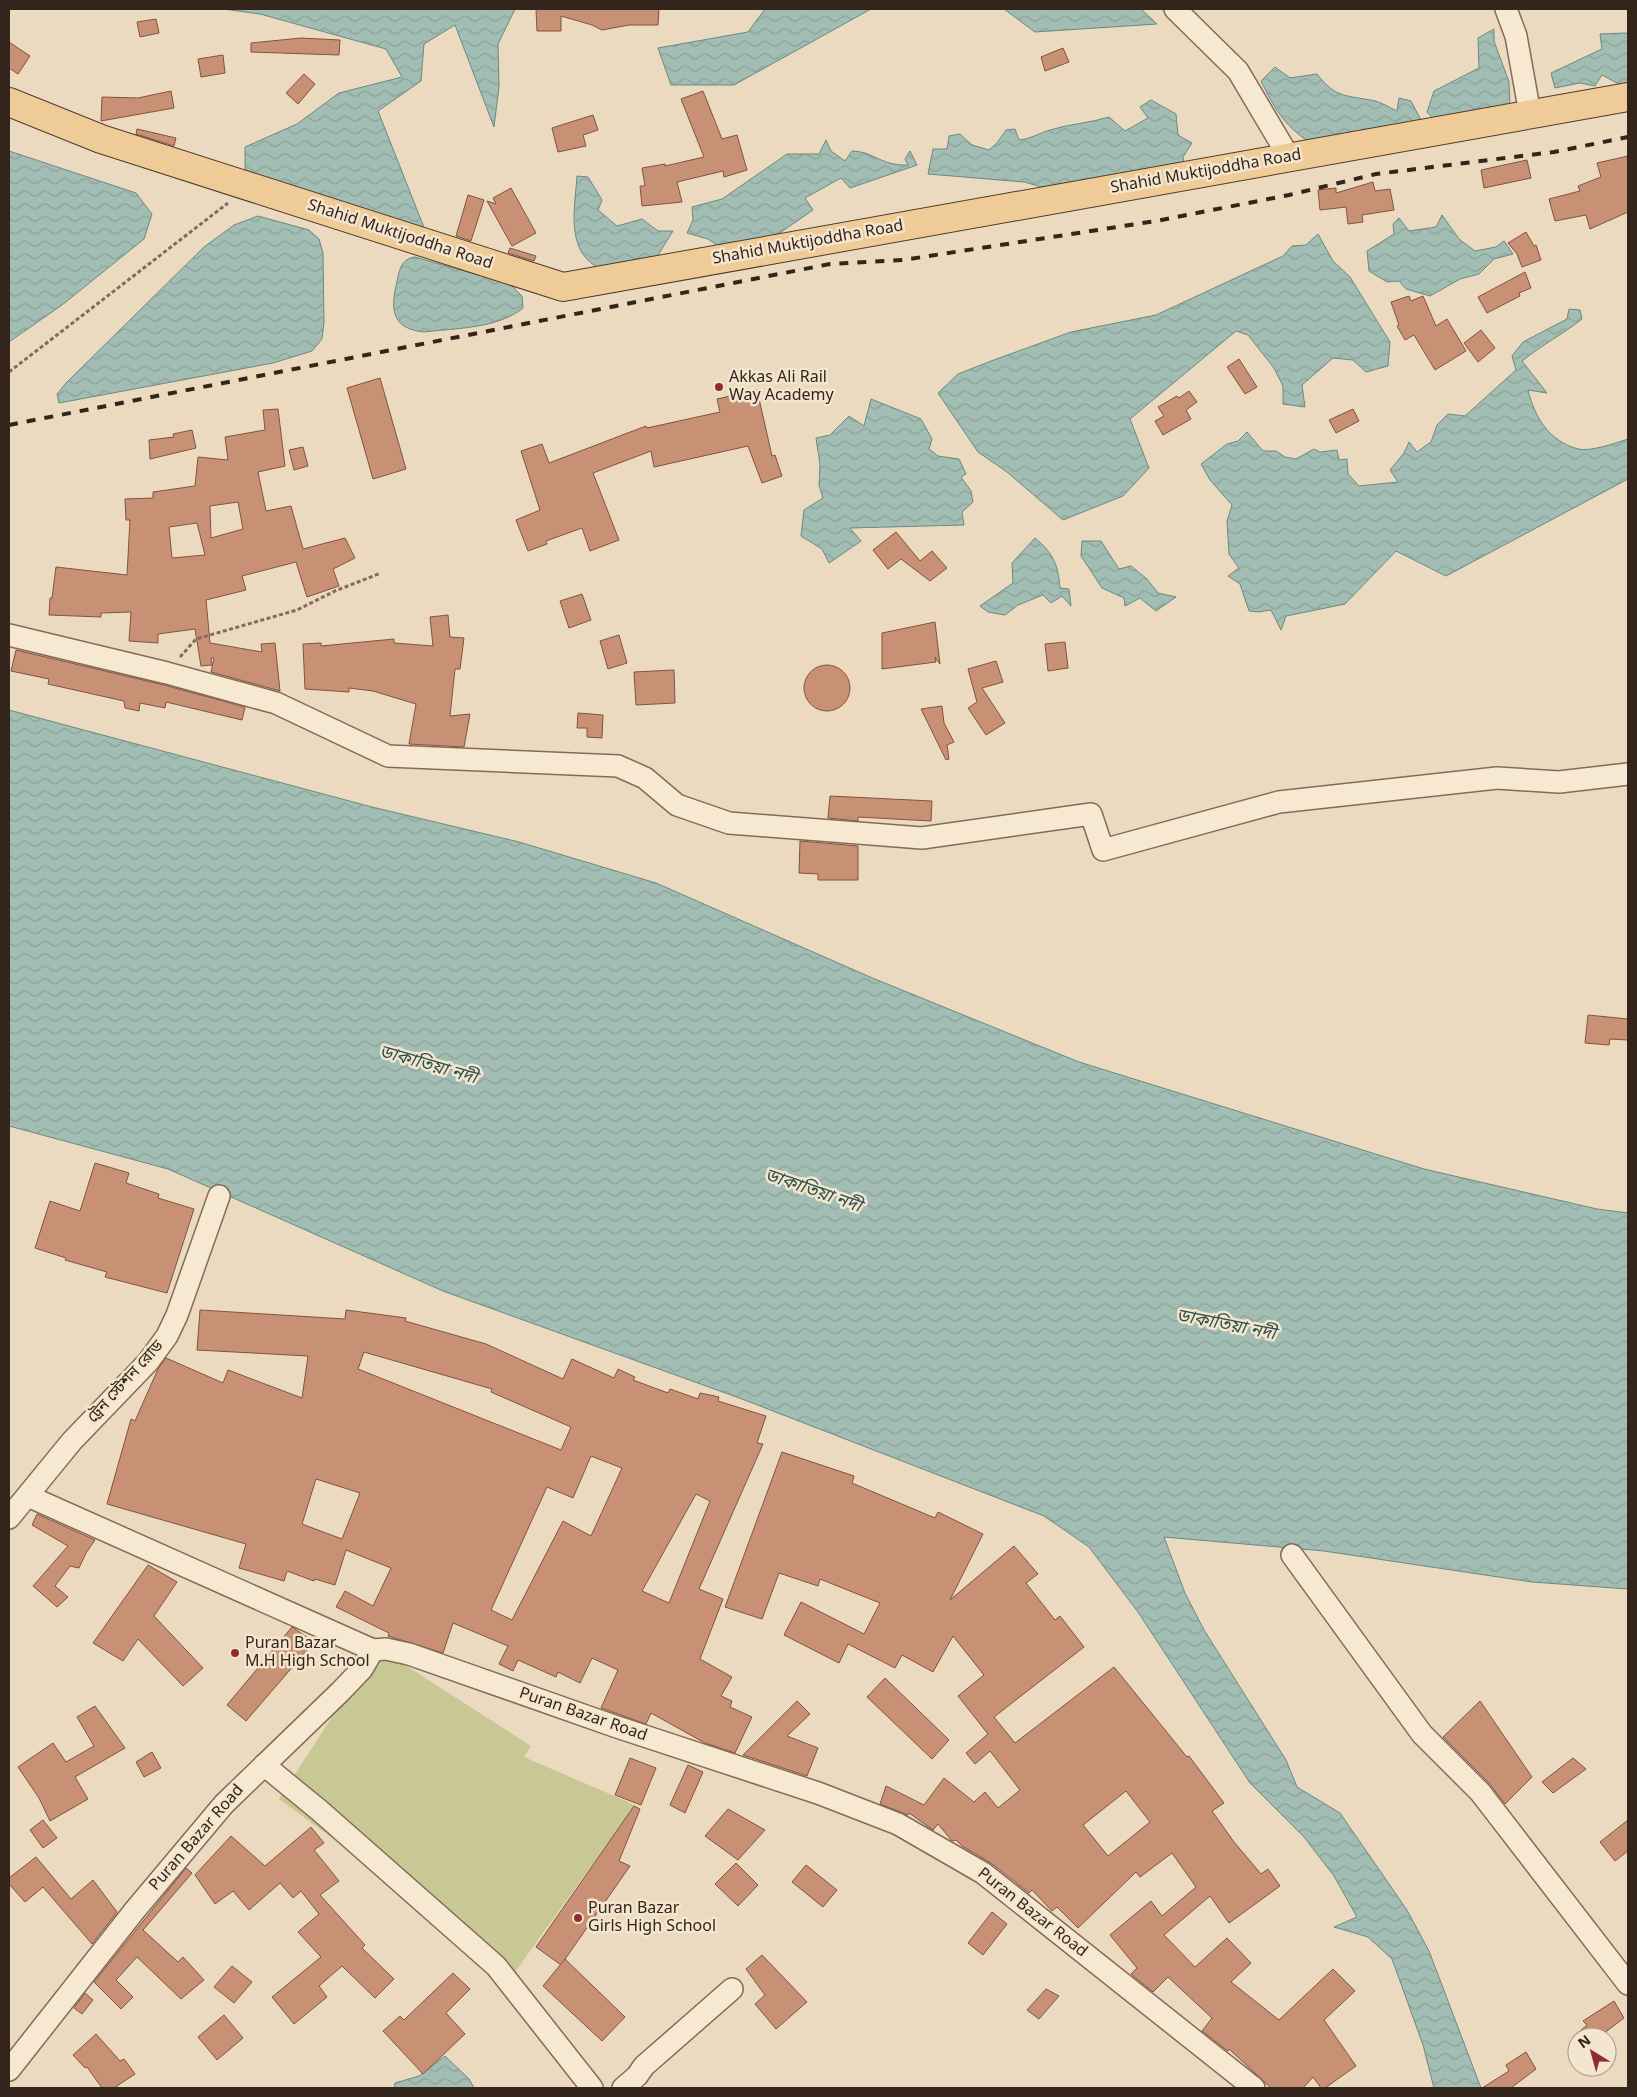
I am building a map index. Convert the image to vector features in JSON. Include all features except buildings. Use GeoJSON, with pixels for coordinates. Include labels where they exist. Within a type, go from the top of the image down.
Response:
{"type":"FeatureCollection","features":[{"type":"Feature","properties":{"kind":"main road","name":"Shahid Muktijoddha Road"},"geometry":{"type":"LineString","coordinates":[[9,102],[101,139],[563,287],[1628,97]]}},
{"type":"Feature","properties":{"kind":"street"},"geometry":{"type":"LineString","coordinates":[[1174,9],[1238,71],[1289,157]]}},
{"type":"Feature","properties":{"kind":"street"},"geometry":{"type":"LineString","coordinates":[[1506,9],[1516,36],[1530,114]]}},
{"type":"Feature","properties":{"kind":"street"},"geometry":{"type":"LineString","coordinates":[[9,635],[167,673],[276,703],[388,756],[618,766],[644,778],[677,805],[729,823],[922,838],[1091,814],[1103,850],[1278,802],[1496,778],[1558,782],[1628,774]]}},
{"type":"Feature","properties":{"kind":"street","name":"ট্রেন স্টেশন রোড"},"geometry":{"type":"LineString","coordinates":[[9,1518],[72,1441],[148,1362],[167,1336],[177,1315],[219,1196]]}},
{"type":"Feature","properties":{"kind":"street"},"geometry":{"type":"LineString","coordinates":[[28,1496],[373,1650]]}},
{"type":"Feature","properties":{"kind":"street"},"geometry":{"type":"LineString","coordinates":[[1292,1555],[1422,1734],[1480,1792],[1628,1984]]}},
{"type":"Feature","properties":{"kind":"street","name":"Puran Bazar Road"},"geometry":{"type":"LineString","coordinates":[[9,2070],[129,1918],[224,1804],[362,1669],[373,1650],[386,1649],[409,1654],[617,1727],[818,1793],[898,1824],[983,1872],[1254,2088]]}},
{"type":"Feature","properties":{"kind":"street"},"geometry":{"type":"LineString","coordinates":[[264,1765],[319,1810],[496,1966],[592,2088]]}},
{"type":"Feature","properties":{"kind":"street"},"geometry":{"type":"LineString","coordinates":[[623,2088],[637,2076],[644,2066],[732,1989]]}},
{"type":"Feature","properties":{"kind":"path"},"geometry":{"type":"LineString","coordinates":[[9,372],[222,208],[245,185]]}},
{"type":"Feature","properties":{"kind":"path"},"geometry":{"type":"LineString","coordinates":[[167,673],[196,639],[296,610],[381,573]]}},
{"type":"Feature","properties":{"kind":"green space"},"geometry":{"type":"Polygon","coordinates":[[[377,1647],[531,1746],[524,1757],[635,1805],[515,1972],[279,1799],[377,1647]]]}},
{"type":"Feature","properties":{"kind":"water"},"geometry":{"type":"Polygon","coordinates":[[[223,9],[515,9],[498,44],[499,87],[494,127],[455,25],[424,44],[421,81],[378,111],[427,235],[245,170],[245,147],[297,124],[339,93],[402,77],[386,49],[260,14],[223,9]]]}},
{"type":"Feature","properties":{"kind":"water"},"geometry":{"type":"Polygon","coordinates":[[[765,9],[871,9],[734,85],[671,85],[658,48],[748,32],[765,9]]]}},
{"type":"Feature","properties":{"kind":"water"},"geometry":{"type":"Polygon","coordinates":[[[1004,9],[1141,9],[1157,24],[1035,32],[1004,9]]]}},
{"type":"Feature","properties":{"kind":"water"},"geometry":{"type":"Polygon","coordinates":[[[1494,29],[1494,41],[1509,82],[1510,106],[1444,130],[1427,112],[1434,91],[1479,68],[1478,38],[1494,29]]]}},
{"type":"Feature","properties":{"kind":"water"},"geometry":{"type":"Polygon","coordinates":[[[1600,34],[1628,34],[1628,89],[1602,75],[1595,86],[1580,83],[1555,88],[1551,73],[1602,49],[1600,34]]]}},
{"type":"Feature","properties":{"kind":"water"},"geometry":{"type":"Polygon","coordinates":[[[1275,67],[1290,78],[1317,74],[1336,92],[1378,102],[1397,111],[1399,98],[1411,101],[1424,126],[1309,142],[1292,129],[1280,115],[1261,81],[1275,67]]]}},
{"type":"Feature","properties":{"kind":"water"},"geometry":{"type":"Polygon","coordinates":[[[1151,100],[1176,114],[1178,135],[1192,143],[1183,157],[1186,178],[1089,200],[1024,182],[928,174],[933,149],[947,149],[949,136],[960,134],[972,145],[989,150],[997,143],[1006,130],[1015,129],[1019,140],[1057,128],[1109,117],[1125,131],[1148,118],[1140,107],[1151,100]]]}},
{"type":"Feature","properties":{"kind":"water"},"geometry":{"type":"Polygon","coordinates":[[[826,140],[831,151],[845,161],[852,151],[899,165],[908,165],[905,159],[910,151],[917,165],[850,188],[841,178],[805,198],[813,210],[745,257],[715,264],[717,245],[708,239],[687,233],[693,220],[692,207],[722,199],[787,154],[819,154],[826,140]]]}},
{"type":"Feature","properties":{"kind":"water"},"geometry":{"type":"Polygon","coordinates":[[[9,151],[136,193],[152,214],[144,239],[62,305],[9,342],[9,151]]]}},
{"type":"Feature","properties":{"kind":"water"},"geometry":{"type":"Polygon","coordinates":[[[577,176],[588,177],[602,200],[598,210],[617,226],[642,219],[658,231],[673,231],[658,255],[661,277],[608,272],[591,263],[582,253],[577,242],[574,216],[577,176]]]}},
{"type":"Feature","properties":{"kind":"water"},"geometry":{"type":"Polygon","coordinates":[[[1442,215],[1459,239],[1475,251],[1496,247],[1504,241],[1513,254],[1494,259],[1479,274],[1460,279],[1430,296],[1406,289],[1399,281],[1387,282],[1369,271],[1367,251],[1394,234],[1393,224],[1399,218],[1409,231],[1436,227],[1442,215]]]}},
{"type":"Feature","properties":{"kind":"water"},"geometry":{"type":"Polygon","coordinates":[[[258,216],[309,230],[319,239],[323,253],[324,322],[322,339],[312,351],[273,363],[59,403],[57,394],[66,383],[204,247],[234,225],[258,216]]]}},
{"type":"Feature","properties":{"kind":"water"},"geometry":{"type":"Polygon","coordinates":[[[1318,234],[1333,261],[1350,277],[1390,342],[1388,366],[1366,372],[1353,360],[1333,358],[1302,385],[1305,407],[1283,404],[1283,386],[1274,368],[1248,335],[1236,331],[1130,419],[1149,468],[1123,496],[1063,520],[1007,472],[978,452],[938,393],[958,374],[1071,332],[1156,315],[1283,256],[1292,246],[1306,245],[1318,234]]]}},
{"type":"Feature","properties":{"kind":"water"},"geometry":{"type":"Polygon","coordinates":[[[415,257],[510,284],[522,296],[523,308],[513,315],[489,324],[424,332],[406,327],[400,323],[394,311],[394,295],[403,263],[415,257]]]}},
{"type":"Feature","properties":{"kind":"water"},"geometry":{"type":"Polygon","coordinates":[[[1569,309],[1580,310],[1582,319],[1522,361],[1547,393],[1528,390],[1531,400],[1539,419],[1545,427],[1551,434],[1568,445],[1583,450],[1603,447],[1628,439],[1628,479],[1446,576],[1396,551],[1345,604],[1286,616],[1281,630],[1271,610],[1249,611],[1240,584],[1228,576],[1239,568],[1229,554],[1227,521],[1232,505],[1210,480],[1201,464],[1227,444],[1238,441],[1247,432],[1263,451],[1276,451],[1285,457],[1296,459],[1314,449],[1320,452],[1337,450],[1339,460],[1347,459],[1348,474],[1359,486],[1398,482],[1390,470],[1404,453],[1409,442],[1417,452],[1431,442],[1437,425],[1448,414],[1465,416],[1516,370],[1512,356],[1523,342],[1567,319],[1569,309]]]}},
{"type":"Feature","properties":{"kind":"water"},"geometry":{"type":"Polygon","coordinates":[[[871,399],[921,419],[932,439],[929,449],[938,456],[959,459],[966,474],[961,477],[971,491],[973,502],[962,512],[964,525],[850,528],[861,541],[829,563],[822,549],[801,536],[804,510],[823,498],[819,485],[820,464],[816,438],[830,435],[849,416],[864,426],[871,399]]]}},
{"type":"Feature","properties":{"kind":"water"},"geometry":{"type":"Polygon","coordinates":[[[1035,538],[1054,560],[1060,588],[1069,589],[1071,606],[1062,596],[1051,603],[1043,595],[1018,605],[1005,615],[988,612],[980,606],[1013,583],[1012,563],[1035,538]]]}},
{"type":"Feature","properties":{"kind":"water"},"geometry":{"type":"Polygon","coordinates":[[[1082,541],[1101,541],[1119,569],[1131,566],[1147,579],[1158,593],[1176,597],[1156,611],[1140,598],[1125,606],[1124,598],[1102,588],[1081,556],[1082,541]]]}},
{"type":"Feature","properties":{"kind":"water","name":"ডাকাতিয়া নদী"},"geometry":{"type":"Polygon","coordinates":[[[9,710],[372,807],[519,842],[656,883],[870,977],[1079,1062],[1424,1169],[1597,1209],[1628,1213],[1628,1589],[1532,1582],[1324,1551],[1164,1537],[1185,1593],[1204,1630],[1286,1760],[1297,1787],[1340,1813],[1407,1910],[1429,1951],[1481,2088],[1434,2088],[1423,2045],[1392,1959],[1368,1937],[1334,1927],[1357,1917],[1334,1876],[1304,1837],[1250,1783],[1138,1612],[1089,1547],[1044,1516],[742,1399],[443,1291],[168,1169],[9,1126],[9,710]]]}},
{"type":"Feature","properties":{"kind":"water"},"geometry":{"type":"Polygon","coordinates":[[[445,2056],[469,2079],[474,2088],[394,2088],[395,2083],[419,2076],[445,2056]]]}},
{"type":"Feature","properties":{"kind":"railway"},"geometry":{"type":"LineString","coordinates":[[9,425],[830,264],[903,260],[1156,221],[1289,195],[1376,174],[1554,152],[1628,137]]}},
{"type":"Feature","properties":{"kind":"place","name":"Akkas Ali Rail Way Academy"},"geometry":{"type":"Point","coordinates":[719,387]}},
{"type":"Feature","properties":{"kind":"place","name":"Puran Bazar M.H High School"},"geometry":{"type":"Point","coordinates":[235,1653]}},
{"type":"Feature","properties":{"kind":"place","name":"Puran Bazar Girls High School"},"geometry":{"type":"Point","coordinates":[578,1918]}}]}
